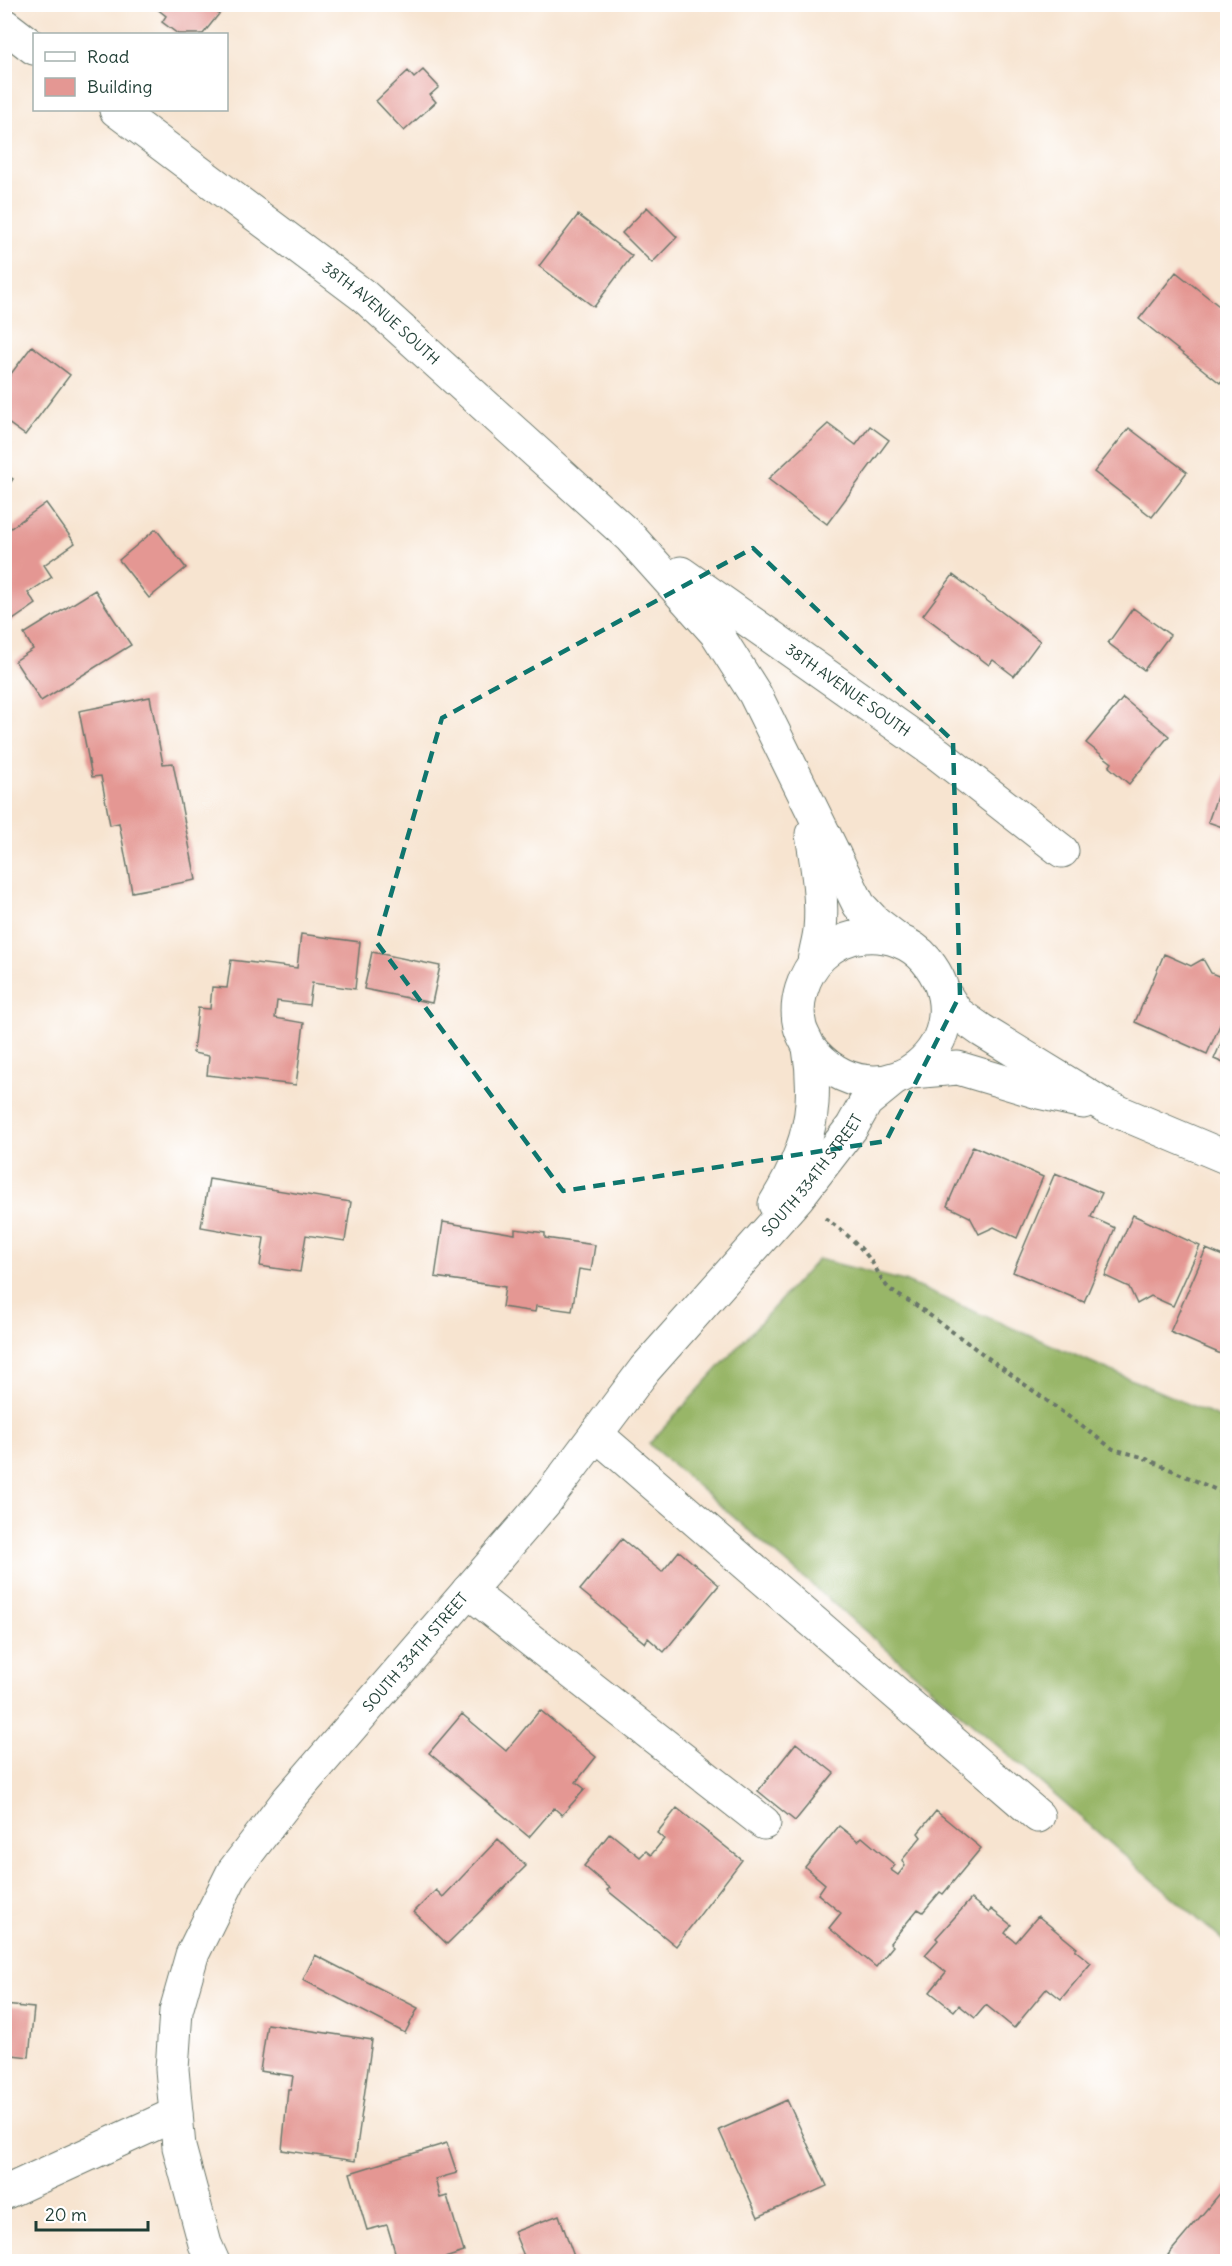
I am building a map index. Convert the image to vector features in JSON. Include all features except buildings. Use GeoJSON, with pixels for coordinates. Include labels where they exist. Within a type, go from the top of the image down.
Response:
{"type":"FeatureCollection","features":[{"type":"Feature","properties":{"kind":"street"},"geometry":{"type":"LineString","coordinates":[[4,25],[33,47]]}},
{"type":"Feature","properties":{"kind":"street","name":"38TH AVENUE SOUTH"},"geometry":{"type":"LineString","coordinates":[[117,111],[364,296],[630,537],[717,634],[755,694],[859,905],[874,921],[900,941]]}},
{"type":"Feature","properties":{"kind":"street","name":"38TH AVENUE SOUTH"},"geometry":{"type":"LineString","coordinates":[[630,537],[938,754],[1062,851]]}},
{"type":"Feature","properties":{"kind":"street"},"geometry":{"type":"LineString","coordinates":[[807,797],[819,877],[820,930],[814,963]]}},
{"type":"Feature","properties":{"kind":"street"},"geometry":{"type":"LineString","coordinates":[[1105,1106],[1038,1092],[958,1068],[902,1076],[874,1083],[855,1081],[836,1074],[808,1047],[800,1027],[798,1005],[803,983],[814,963],[827,950],[844,940],[863,936],[882,936],[900,941],[920,953],[935,971],[944,993],[957,1013],[981,1030],[1105,1106],[1227,1158]]}},
{"type":"Feature","properties":{"kind":"street"},"geometry":{"type":"LineString","coordinates":[[902,1076],[928,1057],[940,1037],[945,1015],[944,993]]}},
{"type":"Feature","properties":{"kind":"street","name":"SOUTH 334TH STREET"},"geometry":{"type":"LineString","coordinates":[[732,1271],[790,1179],[803,1143],[812,1104],[808,1047]]}},
{"type":"Feature","properties":{"kind":"street","name":"SOUTH 334TH STREET"},"geometry":{"type":"LineString","coordinates":[[213,2262],[205,2244],[180,2147],[172,2069],[176,2011],[192,1955],[233,1872],[288,1800],[545,1502],[645,1368],[798,1197],[852,1127],[866,1102],[902,1076]]}},
{"type":"Feature","properties":{"kind":"street"},"geometry":{"type":"LineString","coordinates":[[596,1434],[1038,1816]]}},
{"type":"Feature","properties":{"kind":"street"},"geometry":{"type":"LineString","coordinates":[[468,1591],[764,1823]]}},
{"type":"Feature","properties":{"kind":"street"},"geometry":{"type":"LineString","coordinates":[[4,2193],[176,2114]]}},
{"type":"Feature","properties":{"kind":"path"},"geometry":{"type":"LineString","coordinates":[[798,1197],[845,1233],[866,1254],[882,1284],[891,1293],[913,1303],[1113,1449],[1142,1457],[1227,1495]]}},
{"type":"Feature","properties":{"kind":"highlighted area"},"geometry":{"type":"Polygon","coordinates":[[[753,548],[953,741],[960,995],[886,1141],[563,1191],[377,943],[442,718],[753,548]]]}},
{"type":"Feature","properties":{"kind":"green space"},"geometry":{"type":"Polygon","coordinates":[[[818,1259],[904,1281],[1227,1421],[1227,1944],[649,1444],[818,1259]]]}}]}
